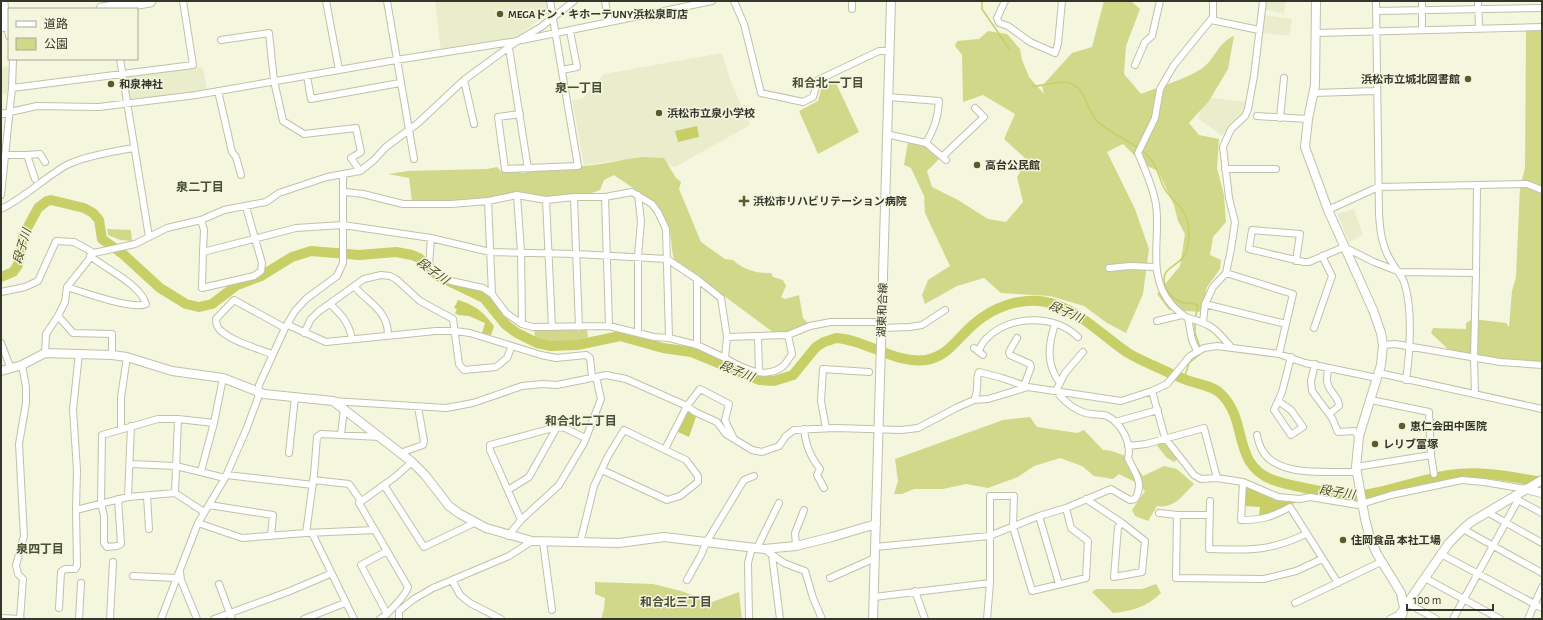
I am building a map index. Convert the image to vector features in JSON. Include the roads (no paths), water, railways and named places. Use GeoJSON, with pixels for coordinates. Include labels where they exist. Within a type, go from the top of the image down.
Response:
{"type":"FeatureCollection","features":[{"type":"Feature","properties":{"kind":"highway"},"geometry":{"type":"LineString","coordinates":[[114,8],[150,1]]}},
{"type":"Feature","properties":{"kind":"street"},"geometry":{"type":"LineString","coordinates":[[3,1],[6,25]]}},
{"type":"Feature","properties":{"kind":"street"},"geometry":{"type":"LineString","coordinates":[[12,88],[193,65],[183,1]]}},
{"type":"Feature","properties":{"kind":"street"},"geometry":{"type":"LineString","coordinates":[[326,1],[339,70]]}},
{"type":"Feature","properties":{"kind":"street"},"geometry":{"type":"LineString","coordinates":[[387,1],[414,159]]}},
{"type":"Feature","properties":{"kind":"street"},"geometry":{"type":"LineString","coordinates":[[520,114],[498,117],[505,169],[578,166],[550,1]]}},
{"type":"Feature","properties":{"kind":"street"},"geometry":{"type":"LineString","coordinates":[[45,353],[46,334],[65,302],[67,287],[92,254],[106,249],[135,244],[167,228],[201,220],[224,210],[266,202],[278,193],[327,177],[360,171],[464,80],[517,41],[541,27],[574,1]]}},
{"type":"Feature","properties":{"kind":"street"},"geometry":{"type":"LineString","coordinates":[[605,1],[608,22]]}},
{"type":"Feature","properties":{"kind":"street"},"geometry":{"type":"LineString","coordinates":[[1,114],[10,114],[37,106],[99,107],[307,76],[555,34],[712,1]]}},
{"type":"Feature","properties":{"kind":"street"},"geometry":{"type":"LineString","coordinates":[[734,1],[744,24],[761,93],[803,102],[813,97],[818,80],[879,51],[889,51]]}},
{"type":"Feature","properties":{"kind":"street"},"geometry":{"type":"LineString","coordinates":[[852,1],[852,9]]}},
{"type":"Feature","properties":{"kind":"street","name":"湖東和合線"},"geometry":{"type":"LineString","coordinates":[[873,619],[890,1]]}},
{"type":"Feature","properties":{"kind":"street"},"geometry":{"type":"LineString","coordinates":[[1004,1],[997,18],[1000,23],[1008,26],[1030,42],[1055,53],[1058,44],[1062,1]]}},
{"type":"Feature","properties":{"kind":"street"},"geometry":{"type":"LineString","coordinates":[[1135,66],[1145,42],[1152,36],[1160,1]]}},
{"type":"Feature","properties":{"kind":"street"},"geometry":{"type":"LineString","coordinates":[[1200,350],[1192,340],[1187,317],[1166,298],[1159,285],[1155,267],[1158,228],[1156,204],[1152,186],[1138,152],[1155,118],[1160,89],[1174,65],[1211,20],[1214,15],[1213,1]]}},
{"type":"Feature","properties":{"kind":"street"},"geometry":{"type":"LineString","coordinates":[[1201,321],[1205,304],[1213,287],[1226,273],[1235,222],[1229,198],[1223,147],[1226,137],[1231,129],[1245,116],[1248,109],[1254,76],[1263,1]]}},
{"type":"Feature","properties":{"kind":"street"},"geometry":{"type":"LineString","coordinates":[[1316,1],[1313,93],[1305,141],[1307,154],[1328,210],[1373,310],[1383,345],[1378,375],[1359,436],[1356,469],[1370,538],[1382,562],[1401,593],[1406,605],[1401,619]]}},
{"type":"Feature","properties":{"kind":"street"},"geometry":{"type":"LineString","coordinates":[[1376,1],[1376,91],[1379,214],[1382,240],[1388,257],[1403,280],[1408,296],[1410,310],[1406,380]]}},
{"type":"Feature","properties":{"kind":"street"},"geometry":{"type":"LineString","coordinates":[[1422,1],[1422,30]]}},
{"type":"Feature","properties":{"kind":"street"},"geometry":{"type":"LineString","coordinates":[[1478,1],[1479,28]]}},
{"type":"Feature","properties":{"kind":"street"},"geometry":{"type":"LineString","coordinates":[[1376,11],[1542,8]]}},
{"type":"Feature","properties":{"kind":"street"},"geometry":{"type":"LineString","coordinates":[[1211,20],[1259,30]]}},
{"type":"Feature","properties":{"kind":"street"},"geometry":{"type":"LineString","coordinates":[[1316,32],[1542,27]]}},
{"type":"Feature","properties":{"kind":"street"},"geometry":{"type":"LineString","coordinates":[[562,70],[577,67],[570,31]]}},
{"type":"Feature","properties":{"kind":"street"},"geometry":{"type":"LineString","coordinates":[[221,40],[269,33],[274,81],[283,121],[298,132],[304,134],[356,128],[360,152],[351,158],[360,171]]}},
{"type":"Feature","properties":{"kind":"street"},"geometry":{"type":"LineString","coordinates":[[509,48],[528,169]]}},
{"type":"Feature","properties":{"kind":"street"},"geometry":{"type":"LineString","coordinates":[[1,195],[6,155],[4,149],[10,114],[13,60]]}},
{"type":"Feature","properties":{"kind":"street"},"geometry":{"type":"LineString","coordinates":[[120,60],[149,237]]}},
{"type":"Feature","properties":{"kind":"street"},"geometry":{"type":"LineString","coordinates":[[307,76],[311,99],[400,83]]}},
{"type":"Feature","properties":{"kind":"street"},"geometry":{"type":"LineString","coordinates":[[1280,118],[1284,78]]}},
{"type":"Feature","properties":{"kind":"street"},"geometry":{"type":"LineString","coordinates":[[464,80],[474,124]]}},
{"type":"Feature","properties":{"kind":"street"},"geometry":{"type":"LineString","coordinates":[[218,90],[232,152],[236,157],[241,175]]}},
{"type":"Feature","properties":{"kind":"street"},"geometry":{"type":"LineString","coordinates":[[1313,93],[1376,91]]}},
{"type":"Feature","properties":{"kind":"street"},"geometry":{"type":"LineString","coordinates":[[888,97],[939,101],[938,116],[926,143]]}},
{"type":"Feature","properties":{"kind":"street"},"geometry":{"type":"LineString","coordinates":[[886,134],[926,143],[944,158],[984,117],[975,108]]}},
{"type":"Feature","properties":{"kind":"street"},"geometry":{"type":"LineString","coordinates":[[1258,116],[1308,119]]}},
{"type":"Feature","properties":{"kind":"street"},"geometry":{"type":"LineString","coordinates":[[1,209],[16,202],[67,165],[134,148]]}},
{"type":"Feature","properties":{"kind":"street"},"geometry":{"type":"LineString","coordinates":[[6,155],[40,154],[45,162]]}},
{"type":"Feature","properties":{"kind":"street"},"geometry":{"type":"LineString","coordinates":[[27,155],[35,179]]}},
{"type":"Feature","properties":{"kind":"street"},"geometry":{"type":"LineString","coordinates":[[1225,169],[1276,169]]}},
{"type":"Feature","properties":{"kind":"street"},"geometry":{"type":"LineString","coordinates":[[161,619],[198,523],[226,477],[258,398],[257,391],[272,354],[286,326],[295,311],[311,294],[337,276],[343,263],[344,175]]}},
{"type":"Feature","properties":{"kind":"street"},"geometry":{"type":"LineString","coordinates":[[1328,210],[1378,187],[1527,184],[1542,190]]}},
{"type":"Feature","properties":{"kind":"street"},"geometry":{"type":"LineString","coordinates":[[1475,394],[1474,358],[1477,185]]}},
{"type":"Feature","properties":{"kind":"street"},"geometry":{"type":"LineString","coordinates":[[345,192],[363,194],[403,204],[451,204],[488,201],[517,195],[546,200],[574,197],[605,197],[632,192],[652,204],[664,223],[667,259],[669,338]]}},
{"type":"Feature","properties":{"kind":"street"},"geometry":{"type":"LineString","coordinates":[[517,195],[521,252],[522,324]]}},
{"type":"Feature","properties":{"kind":"street"},"geometry":{"type":"LineString","coordinates":[[638,195],[641,221],[638,256],[638,333]]}},
{"type":"Feature","properties":{"kind":"street"},"geometry":{"type":"LineString","coordinates":[[574,197],[579,327]]}},
{"type":"Feature","properties":{"kind":"street"},"geometry":{"type":"LineString","coordinates":[[605,197],[608,255],[609,326]]}},
{"type":"Feature","properties":{"kind":"street"},"geometry":{"type":"LineString","coordinates":[[546,200],[552,327]]}},
{"type":"Feature","properties":{"kind":"street"},"geometry":{"type":"LineString","coordinates":[[488,201],[492,294]]}},
{"type":"Feature","properties":{"kind":"street"},"geometry":{"type":"LineString","coordinates":[[201,220],[204,230],[202,288],[254,276],[261,271],[262,263],[246,207]]}},
{"type":"Feature","properties":{"kind":"street"},"geometry":{"type":"LineString","coordinates":[[203,252],[296,228],[343,225],[431,238],[490,252],[638,256],[667,259],[697,279],[721,298],[727,337],[725,358]]}},
{"type":"Feature","properties":{"kind":"street"},"geometry":{"type":"LineString","coordinates":[[1296,261],[1300,234],[1252,230],[1249,249],[1296,261],[1309,262],[1344,247],[1397,271],[1421,273],[1476,273]]}},
{"type":"Feature","properties":{"kind":"street"},"geometry":{"type":"LineString","coordinates":[[431,238],[429,266],[439,275],[451,281],[483,288],[492,294],[506,313],[522,324],[533,327],[609,326],[654,337],[669,338],[697,345],[725,358],[745,370],[770,372],[783,366],[792,354],[788,335]]}},
{"type":"Feature","properties":{"kind":"street"},"geometry":{"type":"LineString","coordinates":[[1,292],[18,289],[38,280],[56,242],[74,242],[92,254],[123,279],[144,298],[146,304],[138,305],[112,301],[67,287]]}},
{"type":"Feature","properties":{"kind":"street"},"geometry":{"type":"LineString","coordinates":[[1314,328],[1332,276],[1322,256]]}},
{"type":"Feature","properties":{"kind":"street"},"geometry":{"type":"LineString","coordinates":[[1109,268],[1130,266],[1155,267]]}},
{"type":"Feature","properties":{"kind":"street"},"geometry":{"type":"LineString","coordinates":[[1226,273],[1293,294],[1279,354]]}},
{"type":"Feature","properties":{"kind":"street"},"geometry":{"type":"LineString","coordinates":[[304,333],[311,319],[318,312],[354,286],[371,276],[390,276],[396,279],[420,301],[453,319],[459,364],[466,371],[496,367],[507,358],[512,346]]}},
{"type":"Feature","properties":{"kind":"street"},"geometry":{"type":"LineString","coordinates":[[697,279],[697,345]]}},
{"type":"Feature","properties":{"kind":"street"},"geometry":{"type":"LineString","coordinates":[[354,286],[380,310],[385,320],[388,335]]}},
{"type":"Feature","properties":{"kind":"street"},"geometry":{"type":"LineString","coordinates":[[272,354],[240,342],[221,331],[217,326],[216,319],[234,300],[286,326],[326,342],[388,335],[455,331],[541,355],[556,358],[586,355],[590,358],[600,399],[585,438],[559,485],[520,520],[508,536]]}},
{"type":"Feature","properties":{"kind":"street"},"geometry":{"type":"LineString","coordinates":[[330,304],[345,318],[352,339]]}},
{"type":"Feature","properties":{"kind":"street"},"geometry":{"type":"LineString","coordinates":[[1205,304],[1286,324]]}},
{"type":"Feature","properties":{"kind":"street"},"geometry":{"type":"LineString","coordinates":[[727,337],[788,335],[810,326],[831,322],[910,328],[922,325],[945,310]]}},
{"type":"Feature","properties":{"kind":"street"},"geometry":{"type":"LineString","coordinates":[[58,316],[73,333],[112,334],[112,355]]}},
{"type":"Feature","properties":{"kind":"street"},"geometry":{"type":"LineString","coordinates":[[1157,321],[1187,317],[1201,321],[1218,331],[1231,347]]}},
{"type":"Feature","properties":{"kind":"street"},"geometry":{"type":"LineString","coordinates":[[978,351],[986,338],[1009,325],[1028,321],[1042,321],[1056,324],[1073,332],[1078,337]]}},
{"type":"Feature","properties":{"kind":"street"},"geometry":{"type":"LineString","coordinates":[[1056,324],[1051,338],[1050,356],[1054,375],[1060,383]]}},
{"type":"Feature","properties":{"kind":"street"},"geometry":{"type":"LineString","coordinates":[[758,336],[759,371]]}},
{"type":"Feature","properties":{"kind":"street"},"geometry":{"type":"LineString","coordinates":[[1017,338],[1009,352],[1010,355],[1030,364],[1031,367],[1026,387]]}},
{"type":"Feature","properties":{"kind":"street"},"geometry":{"type":"LineString","coordinates":[[1,343],[11,370]]}},
{"type":"Feature","properties":{"kind":"street"},"geometry":{"type":"LineString","coordinates":[[1383,345],[1408,346],[1474,358],[1542,365]]}},
{"type":"Feature","properties":{"kind":"street"},"geometry":{"type":"LineString","coordinates":[[974,400],[977,394],[977,376],[979,372],[1026,387],[1121,401],[1152,391],[1167,384],[1185,360],[1200,350],[1217,346],[1279,354],[1329,368],[1406,380],[1542,409]]}},
{"type":"Feature","properties":{"kind":"street"},"geometry":{"type":"LineString","coordinates":[[1056,391],[1065,373],[1083,352]]}},
{"type":"Feature","properties":{"kind":"street"},"geometry":{"type":"LineString","coordinates":[[1,371],[11,370],[45,353],[112,355],[127,357],[172,371],[223,378],[264,394],[333,401],[446,408],[473,402],[522,386],[542,384],[557,385],[611,375],[626,379],[687,406],[695,412],[717,422],[726,434],[752,450],[762,452],[780,446],[786,436],[794,430],[826,428],[879,428],[901,430],[918,428],[974,400],[988,398],[1026,387]]}},
{"type":"Feature","properties":{"kind":"street"},"geometry":{"type":"LineString","coordinates":[[59,608],[61,572],[65,569],[75,569],[77,566],[77,470],[73,410],[79,353]]}},
{"type":"Feature","properties":{"kind":"street"},"geometry":{"type":"LineString","coordinates":[[121,428],[121,397],[127,357]]}},
{"type":"Feature","properties":{"kind":"street"},"geometry":{"type":"LineString","coordinates":[[1278,401],[1291,410],[1303,427],[1291,435],[1274,410],[1291,358]]}},
{"type":"Feature","properties":{"kind":"street"},"geometry":{"type":"LineString","coordinates":[[1315,364],[1311,381],[1312,391],[1329,414],[1338,432],[1354,431],[1359,436]]}},
{"type":"Feature","properties":{"kind":"street"},"geometry":{"type":"LineString","coordinates":[[1,618],[21,619],[23,579],[18,574],[16,565],[24,536],[19,444],[26,403],[26,387],[22,365]]}},
{"type":"Feature","properties":{"kind":"street"},"geometry":{"type":"LineString","coordinates":[[1329,368],[1327,379],[1330,390],[1339,403],[1339,406],[1329,414]]}},
{"type":"Feature","properties":{"kind":"street"},"geometry":{"type":"LineString","coordinates":[[826,428],[821,401],[824,369],[869,372]]}},
{"type":"Feature","properties":{"kind":"street"},"geometry":{"type":"LineString","coordinates":[[202,471],[223,378]]}},
{"type":"Feature","properties":{"kind":"street"},"geometry":{"type":"LineString","coordinates":[[665,449],[687,406],[700,389],[729,404],[725,420],[733,438]]}},
{"type":"Feature","properties":{"kind":"street"},"geometry":{"type":"LineString","coordinates":[[875,547],[989,536],[1040,516],[1066,508],[1110,489],[1130,500],[1135,498],[1140,487],[1139,478],[1128,458],[1130,452],[1123,432],[1107,415],[1081,412],[1064,400],[1056,391]]}},
{"type":"Feature","properties":{"kind":"street"},"geometry":{"type":"LineString","coordinates":[[1152,391],[1165,438],[1194,475],[1201,479],[1217,478],[1243,482],[1278,497],[1300,499],[1310,497],[1362,503],[1391,495],[1462,480],[1529,488],[1542,493]]}},
{"type":"Feature","properties":{"kind":"street"},"geometry":{"type":"LineString","coordinates":[[289,453],[295,397]]}},
{"type":"Feature","properties":{"kind":"street"},"geometry":{"type":"LineString","coordinates":[[1371,400],[1429,412],[1431,455],[1434,474]]}},
{"type":"Feature","properties":{"kind":"street"},"geometry":{"type":"LineString","coordinates":[[333,401],[412,462],[425,475],[449,506],[474,523],[508,536],[532,541],[580,543],[619,543],[664,537],[758,548],[796,546],[876,524]]}},
{"type":"Feature","properties":{"kind":"street"},"geometry":{"type":"LineString","coordinates":[[400,453],[422,445],[424,441],[418,407]]}},
{"type":"Feature","properties":{"kind":"street"},"geometry":{"type":"LineString","coordinates":[[341,435],[344,408]]}},
{"type":"Feature","properties":{"kind":"street"},"geometry":{"type":"LineString","coordinates":[[1115,422],[1158,410]]}},
{"type":"Feature","properties":{"kind":"street"},"geometry":{"type":"LineString","coordinates":[[118,499],[121,544],[107,547],[104,543],[104,516],[101,503],[102,435],[121,428],[158,419],[178,419],[214,423]]}},
{"type":"Feature","properties":{"kind":"street"},"geometry":{"type":"LineString","coordinates":[[175,493],[178,419]]}},
{"type":"Feature","properties":{"kind":"street"},"geometry":{"type":"LineString","coordinates":[[128,497],[131,464],[131,426]]}},
{"type":"Feature","properties":{"kind":"street"},"geometry":{"type":"LineString","coordinates":[[520,520],[490,450],[490,445],[557,427],[565,428],[585,438]]}},
{"type":"Feature","properties":{"kind":"street"},"geometry":{"type":"LineString","coordinates":[[508,490],[529,477],[557,427]]}},
{"type":"Feature","properties":{"kind":"street"},"geometry":{"type":"LineString","coordinates":[[1128,446],[1146,444],[1204,428],[1217,478]]}},
{"type":"Feature","properties":{"kind":"street"},"geometry":{"type":"LineString","coordinates":[[804,429],[805,444],[810,456],[820,469],[817,476],[824,488]]}},
{"type":"Feature","properties":{"kind":"street"},"geometry":{"type":"LineString","coordinates":[[580,543],[594,486],[602,470],[624,430],[686,460],[698,476],[698,482],[680,496],[667,500],[602,470]]}},
{"type":"Feature","properties":{"kind":"street"},"geometry":{"type":"LineString","coordinates":[[354,619],[309,533],[317,437],[321,434],[382,438]]}},
{"type":"Feature","properties":{"kind":"street"},"geometry":{"type":"LineString","coordinates":[[1257,435],[1262,450],[1270,460],[1280,466],[1294,471],[1356,469],[1431,455]]}},
{"type":"Feature","properties":{"kind":"street"},"geometry":{"type":"LineString","coordinates":[[361,501],[384,485],[412,462]]}},
{"type":"Feature","properties":{"kind":"street"},"geometry":{"type":"LineString","coordinates":[[131,464],[176,466],[226,477],[349,484],[361,501],[359,503],[408,587],[406,592],[388,614],[380,619]]}},
{"type":"Feature","properties":{"kind":"street"},"geometry":{"type":"LineString","coordinates":[[687,580],[701,556],[707,541],[744,480],[754,476]]}},
{"type":"Feature","properties":{"kind":"street"},"geometry":{"type":"LineString","coordinates":[[1390,619],[1398,615],[1449,543],[1463,529],[1487,512],[1517,497],[1542,480]]}},
{"type":"Feature","properties":{"kind":"street"},"geometry":{"type":"LineString","coordinates":[[1243,482],[1241,520],[1261,520],[1290,507],[1338,583]]}},
{"type":"Feature","properties":{"kind":"street"},"geometry":{"type":"LineString","coordinates":[[384,485],[424,547],[474,523]]}},
{"type":"Feature","properties":{"kind":"street"},"geometry":{"type":"LineString","coordinates":[[76,510],[128,497],[175,493],[204,512]]}},
{"type":"Feature","properties":{"kind":"street"},"geometry":{"type":"LineString","coordinates":[[147,496],[149,529]]}},
{"type":"Feature","properties":{"kind":"street"},"geometry":{"type":"LineString","coordinates":[[987,619],[990,583],[990,496],[1014,496],[1014,527],[1032,591],[1086,578],[1088,541],[1071,528],[1066,508]]}},
{"type":"Feature","properties":{"kind":"street"},"geometry":{"type":"LineString","coordinates":[[1517,497],[1542,513]]}},
{"type":"Feature","properties":{"kind":"street"},"geometry":{"type":"LineString","coordinates":[[1453,619],[1517,497]]}},
{"type":"Feature","properties":{"kind":"street"},"geometry":{"type":"LineString","coordinates":[[1086,499],[1122,523],[1145,541],[1142,572],[1114,577],[1118,527],[1122,523]]}},
{"type":"Feature","properties":{"kind":"street"},"geometry":{"type":"LineString","coordinates":[[1210,501],[1209,549],[1267,549],[1287,543],[1306,534]]}},
{"type":"Feature","properties":{"kind":"street"},"geometry":{"type":"LineString","coordinates":[[749,619],[748,563],[758,548],[779,503]]}},
{"type":"Feature","properties":{"kind":"street"},"geometry":{"type":"LineString","coordinates":[[209,505],[274,515],[271,536]]}},
{"type":"Feature","properties":{"kind":"street"},"geometry":{"type":"LineString","coordinates":[[796,546],[795,533],[804,510]]}},
{"type":"Feature","properties":{"kind":"street"},"geometry":{"type":"LineString","coordinates":[[1487,512],[1542,543]]}},
{"type":"Feature","properties":{"kind":"street"},"geometry":{"type":"LineString","coordinates":[[1159,513],[1177,515],[1209,515]]}},
{"type":"Feature","properties":{"kind":"street"},"geometry":{"type":"LineString","coordinates":[[1177,515],[1176,578],[1264,579],[1290,573],[1322,559]]}},
{"type":"Feature","properties":{"kind":"street"},"geometry":{"type":"LineString","coordinates":[[1040,516],[1059,584]]}},
{"type":"Feature","properties":{"kind":"street"},"geometry":{"type":"LineString","coordinates":[[198,523],[242,538],[375,530]]}},
{"type":"Feature","properties":{"kind":"street"},"geometry":{"type":"LineString","coordinates":[[1463,529],[1542,573]]}},
{"type":"Feature","properties":{"kind":"street"},"geometry":{"type":"LineString","coordinates":[[399,619],[399,611],[414,599],[452,580],[509,556],[532,541]]}},
{"type":"Feature","properties":{"kind":"street"},"geometry":{"type":"LineString","coordinates":[[543,542],[552,610]]}},
{"type":"Feature","properties":{"kind":"street"},"geometry":{"type":"LineString","coordinates":[[758,548],[806,571],[813,598],[822,619]]}},
{"type":"Feature","properties":{"kind":"street"},"geometry":{"type":"LineString","coordinates":[[387,551],[361,565],[388,614]]}},
{"type":"Feature","properties":{"kind":"street"},"geometry":{"type":"LineString","coordinates":[[1441,554],[1478,572],[1542,608]]}},
{"type":"Feature","properties":{"kind":"street"},"geometry":{"type":"LineString","coordinates":[[772,556],[780,619]]}},
{"type":"Feature","properties":{"kind":"street"},"geometry":{"type":"LineString","coordinates":[[830,578],[875,558]]}},
{"type":"Feature","properties":{"kind":"street"},"geometry":{"type":"LineString","coordinates":[[110,619],[113,562]]}},
{"type":"Feature","properties":{"kind":"street"},"geometry":{"type":"LineString","coordinates":[[1295,603],[1382,562]]}},
{"type":"Feature","properties":{"kind":"street"},"geometry":{"type":"LineString","coordinates":[[180,572],[181,580],[197,619]]}},
{"type":"Feature","properties":{"kind":"street"},"geometry":{"type":"LineString","coordinates":[[214,619],[231,616],[330,574]]}},
{"type":"Feature","properties":{"kind":"street"},"geometry":{"type":"LineString","coordinates":[[133,576],[177,578]]}},
{"type":"Feature","properties":{"kind":"street"},"geometry":{"type":"LineString","coordinates":[[1425,578],[1500,619]]}},
{"type":"Feature","properties":{"kind":"street"},"geometry":{"type":"LineString","coordinates":[[452,580],[460,595],[470,603],[501,619]]}},
{"type":"Feature","properties":{"kind":"street"},"geometry":{"type":"LineString","coordinates":[[79,619],[81,583]]}},
{"type":"Feature","properties":{"kind":"street"},"geometry":{"type":"LineString","coordinates":[[874,597],[990,583]]}},
{"type":"Feature","properties":{"kind":"street"},"geometry":{"type":"LineString","coordinates":[[219,584],[231,616]]}},
{"type":"Feature","properties":{"kind":"street"},"geometry":{"type":"LineString","coordinates":[[1528,619],[1542,587]]}},
{"type":"Feature","properties":{"kind":"street"},"geometry":{"type":"LineString","coordinates":[[915,591],[925,619]]}},
{"type":"Feature","properties":{"kind":"street"},"geometry":{"type":"LineString","coordinates":[[304,619],[345,603]]}},
{"type":"Feature","properties":{"kind":"street"},"geometry":{"type":"LineString","coordinates":[[1406,605],[1436,619]]}},
{"type":"Feature","properties":{"kind":"waterway"},"geometry":{"type":"LineString","coordinates":[[982,1],[982,9],[1010,50]]}},
{"type":"Feature","properties":{"kind":"waterway"},"geometry":{"type":"LineString","coordinates":[[1033,86],[1061,82],[1070,83],[1079,89],[1093,115],[1100,124],[1138,148]]}},
{"type":"Feature","properties":{"kind":"waterway"},"geometry":{"type":"LineString","coordinates":[[1141,150],[1154,163],[1164,188],[1182,209],[1186,217],[1189,237],[1186,252],[1181,260],[1166,272],[1164,281],[1167,290],[1176,299],[1181,302],[1198,306],[1195,319]]}},
{"type":"Feature","properties":{"kind":"waterway","name":"段子川"},"geometry":{"type":"LineString","coordinates":[[1,277],[13,272],[18,265],[23,236],[38,208],[47,201],[51,200],[84,208],[93,213],[99,220],[102,239],[124,255],[160,288],[186,304],[199,307],[212,304],[237,285],[261,276],[292,257],[311,251],[359,255],[396,252],[419,258],[438,276],[484,298],[506,325],[517,333],[537,343],[551,346],[577,345],[620,336],[663,348],[691,352],[759,380],[774,381],[793,375],[816,347],[824,342],[836,338],[859,343],[903,359],[926,360],[941,355],[974,324],[999,308],[1017,302],[1046,302],[1058,305],[1079,316],[1128,353],[1175,376],[1218,391],[1230,405],[1245,453],[1251,464],[1260,473],[1273,480],[1290,485],[1351,496],[1381,492],[1437,477],[1472,473],[1542,482]]}},
{"type":"Feature","properties":{"kind":"waterway"},"geometry":{"type":"LineString","coordinates":[[1195,323],[1195,333],[1200,347]]}},
{"type":"Feature","properties":{"kind":"waterway"},"geometry":{"type":"LineString","coordinates":[[1184,379],[1189,363],[1200,353]]}},
{"type":"Feature","properties":{"kind":"place","name":"MEGAドン・キホーテUNY浜松泉町店"},"geometry":{"type":"Point","coordinates":[500,14]}},
{"type":"Feature","properties":{"kind":"place","name":"浜松市立城北図書館"},"geometry":{"type":"Point","coordinates":[1468,79]}},
{"type":"Feature","properties":{"kind":"place","name":"和泉神社"},"geometry":{"type":"Point","coordinates":[111,84]}},
{"type":"Feature","properties":{"kind":"place","name":"浜松市立泉小学校"},"geometry":{"type":"Point","coordinates":[659,113]}},
{"type":"Feature","properties":{"kind":"place","name":"高台公民館"},"geometry":{"type":"Point","coordinates":[977,165]}},
{"type":"Feature","properties":{"kind":"place","name":"浜松市リハビリテーション病院"},"geometry":{"type":"Point","coordinates":[744,201]}},
{"type":"Feature","properties":{"kind":"place","name":"恵仁会田中医院"},"geometry":{"type":"Point","coordinates":[1402,426]}},
{"type":"Feature","properties":{"kind":"place","name":"レリブ富塚"},"geometry":{"type":"Point","coordinates":[1375,444]}},
{"type":"Feature","properties":{"kind":"place","name":"住岡食品 本社工場"},"geometry":{"type":"Point","coordinates":[1343,540]}},
{"type":"Feature","properties":{"kind":"district","name":"和合北一丁目"},"geometry":{"type":"Point","coordinates":[828,83]}},
{"type":"Feature","properties":{"kind":"district","name":"泉一丁目"},"geometry":{"type":"Point","coordinates":[579,88]}},
{"type":"Feature","properties":{"kind":"district","name":"泉二丁目"},"geometry":{"type":"Point","coordinates":[200,187]}},
{"type":"Feature","properties":{"kind":"district","name":"和合北二丁目"},"geometry":{"type":"Point","coordinates":[581,421]}},
{"type":"Feature","properties":{"kind":"district","name":"泉四丁目"},"geometry":{"type":"Point","coordinates":[40,549]}},
{"type":"Feature","properties":{"kind":"district","name":"和合北三丁目"},"geometry":{"type":"Point","coordinates":[676,602]}}]}
